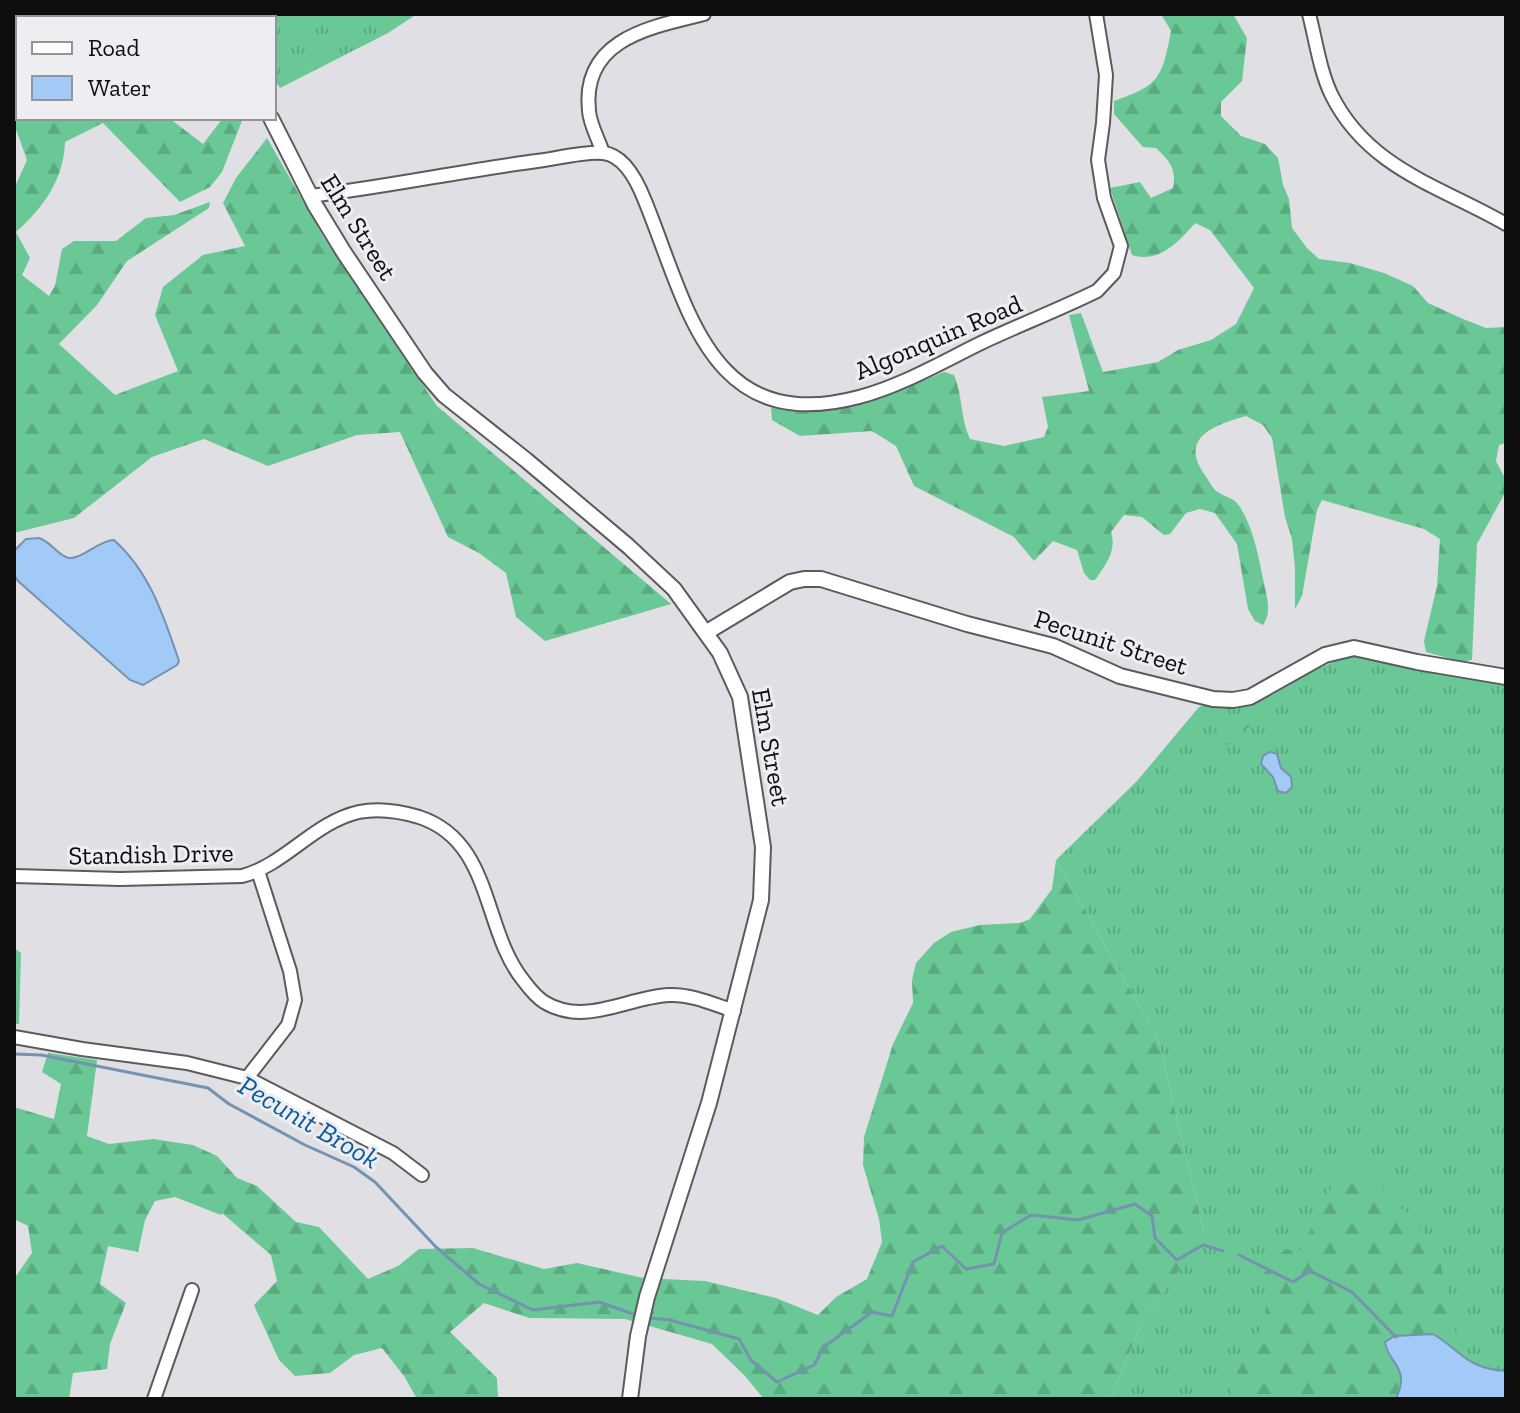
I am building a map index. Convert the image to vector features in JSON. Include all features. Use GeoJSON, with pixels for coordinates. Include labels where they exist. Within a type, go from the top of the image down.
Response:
{"type":"FeatureCollection","features":[{"type":"Feature","properties":{"kind":"street"},"geometry":{"type":"LineString","coordinates":[[310,196],[466,170],[603,153],[588,113],[594,72],[605,56],[615,45],[649,28],[704,14]]}},
{"type":"Feature","properties":{"kind":"street","name":"Algonquin Road"},"geometry":{"type":"LineString","coordinates":[[603,153],[624,165],[640,189],[693,324],[711,354],[727,371],[753,391],[778,401],[819,403],[859,397],[895,384],[1097,291],[1114,273],[1121,246],[1104,198],[1098,160],[1106,75],[1096,14]]}},
{"type":"Feature","properties":{"kind":"street"},"geometry":{"type":"LineString","coordinates":[[1309,14],[1331,93],[1363,141],[1394,166],[1506,224]]}},
{"type":"Feature","properties":{"kind":"street","name":"Elm Street"},"geometry":{"type":"LineString","coordinates":[[272,120],[310,196],[343,251],[433,383],[628,546],[674,589],[726,663],[740,697],[763,847],[759,912],[685,1183],[647,1297],[638,1336],[630,1399]]}},
{"type":"Feature","properties":{"kind":"street","name":"Pecunit Street"},"geometry":{"type":"LineString","coordinates":[[707,632],[790,582],[821,579],[967,624],[1053,646],[1120,676],[1213,699],[1250,697],[1325,655],[1354,648],[1506,677]]}},
{"type":"Feature","properties":{"kind":"street","name":"Standish Drive"},"geometry":{"type":"LineString","coordinates":[[14,876],[229,877],[258,871],[317,830],[349,815],[381,810],[411,814],[441,827],[465,850],[481,879],[504,950],[515,970],[544,1002],[566,1011],[585,1013],[672,995],[734,1011]]}},
{"type":"Feature","properties":{"kind":"street"},"geometry":{"type":"LineString","coordinates":[[247,1078],[288,1025],[295,1000],[290,971],[258,871]]}},
{"type":"Feature","properties":{"kind":"street"},"geometry":{"type":"LineString","coordinates":[[14,1037],[187,1063],[247,1078],[393,1153],[422,1175]]}},
{"type":"Feature","properties":{"kind":"street"},"geometry":{"type":"LineString","coordinates":[[154,1399],[192,1290]]}},
{"type":"Feature","properties":{"kind":"green space"},"geometry":{"type":"Polygon","coordinates":[[[82,14],[195,14],[191,16],[80,16],[82,14]]]}},
{"type":"Feature","properties":{"kind":"green space"},"geometry":{"type":"Polygon","coordinates":[[[234,14],[417,14],[388,33],[280,88],[276,82],[276,16],[234,14]]]}},
{"type":"Feature","properties":{"kind":"green space"},"geometry":{"type":"Polygon","coordinates":[[[1161,14],[1233,14],[1247,38],[1242,81],[1221,102],[1221,116],[1241,136],[1265,144],[1278,158],[1289,199],[1292,228],[1319,259],[1350,263],[1384,273],[1413,286],[1428,303],[1463,319],[1486,328],[1506,327],[1506,443],[1499,445],[1496,461],[1506,480],[1506,491],[1477,544],[1472,660],[1462,662],[1426,652],[1424,641],[1437,586],[1440,539],[1424,529],[1322,500],[1317,510],[1302,596],[1295,609],[1292,539],[1285,517],[1272,438],[1263,425],[1246,416],[1203,435],[1196,451],[1198,462],[1212,487],[1238,504],[1249,525],[1267,600],[1268,610],[1263,625],[1255,621],[1248,609],[1237,544],[1215,513],[1200,509],[1186,513],[1170,534],[1164,535],[1142,517],[1124,515],[1111,532],[1113,545],[1106,563],[1095,580],[1090,580],[1084,573],[1077,550],[1053,541],[1034,561],[1014,537],[914,486],[896,446],[872,431],[800,436],[772,420],[771,408],[777,406],[798,409],[879,399],[944,372],[954,375],[970,439],[1004,446],[1044,437],[1048,427],[1042,397],[1089,391],[1069,315],[1081,313],[1103,372],[1158,362],[1178,350],[1211,340],[1236,324],[1254,288],[1210,230],[1195,223],[1167,250],[1151,256],[1132,255],[1110,188],[1140,182],[1151,198],[1173,188],[1174,175],[1168,161],[1156,148],[1143,147],[1114,114],[1114,101],[1141,90],[1161,70],[1171,31],[1161,14]]]}},
{"type":"Feature","properties":{"kind":"green space"},"geometry":{"type":"Polygon","coordinates":[[[16,75],[16,120],[172,120],[203,144],[221,120],[242,120],[222,172],[210,187],[180,202],[103,123],[65,142],[61,168],[50,192],[16,232],[30,258],[22,275],[49,296],[55,286],[62,249],[74,241],[116,241],[146,218],[174,215],[210,202],[209,208],[127,261],[97,305],[59,344],[115,395],[178,371],[155,315],[163,287],[203,255],[245,246],[223,203],[236,178],[267,138],[324,238],[437,406],[671,604],[545,641],[516,617],[506,573],[479,553],[448,537],[400,432],[357,435],[268,466],[204,439],[152,457],[74,518],[14,533],[14,189],[27,160],[14,124],[16,75]]]}},
{"type":"Feature","properties":{"kind":"green space"},"geometry":{"type":"Polygon","coordinates":[[[1358,656],[1506,684],[1506,1399],[1110,1399],[1143,1320],[1204,1232],[1158,1038],[1056,860],[1137,781],[1199,707],[1255,703],[1329,664],[1358,656]]]}},
{"type":"Feature","properties":{"kind":"green space"},"geometry":{"type":"Polygon","coordinates":[[[1247,718],[1252,737],[1222,746],[1214,732],[1216,728],[1247,718]]]}},
{"type":"Feature","properties":{"kind":"green space"},"geometry":{"type":"Polygon","coordinates":[[[1056,860],[1158,1038],[1204,1232],[1143,1320],[1110,1399],[764,1399],[712,1344],[625,1319],[529,1318],[484,1303],[450,1332],[497,1378],[498,1399],[417,1399],[382,1348],[354,1355],[330,1373],[295,1376],[279,1360],[254,1305],[277,1281],[271,1255],[222,1213],[175,1197],[155,1201],[145,1220],[138,1252],[108,1246],[100,1284],[126,1303],[110,1344],[107,1369],[73,1373],[69,1399],[14,1399],[14,1279],[32,1253],[28,1226],[14,1219],[14,1107],[54,1119],[61,1084],[42,1072],[48,1053],[97,1060],[87,1136],[109,1144],[153,1139],[193,1145],[217,1156],[237,1178],[257,1186],[296,1222],[319,1227],[368,1279],[398,1266],[419,1249],[473,1248],[544,1269],[577,1263],[643,1278],[705,1281],[776,1298],[818,1315],[836,1297],[867,1279],[882,1242],[879,1219],[863,1165],[864,1137],[893,1044],[913,1003],[912,980],[916,963],[934,943],[951,932],[1030,919],[1052,889],[1056,860]]]}},
{"type":"Feature","properties":{"kind":"green space"},"geometry":{"type":"Polygon","coordinates":[[[14,948],[21,953],[19,1024],[14,1024],[14,948]]]}},
{"type":"Feature","properties":{"kind":"green space"},"geometry":{"type":"Polygon","coordinates":[[[1346,1156],[1361,1164],[1394,1202],[1413,1218],[1438,1255],[1462,1352],[1457,1353],[1442,1339],[1431,1335],[1395,1336],[1386,1350],[1399,1373],[1396,1399],[1228,1399],[1265,1314],[1264,1273],[1285,1249],[1300,1251],[1346,1156]]]}},
{"type":"Feature","properties":{"kind":"water"},"geometry":{"type":"Polygon","coordinates":[[[39,538],[71,558],[114,540],[137,566],[154,596],[179,661],[177,665],[143,685],[130,680],[18,581],[14,575],[14,551],[26,539],[39,538]]]}},
{"type":"Feature","properties":{"kind":"water"},"geometry":{"type":"Polygon","coordinates":[[[1270,752],[1277,754],[1281,768],[1291,777],[1292,787],[1286,793],[1278,791],[1273,777],[1261,764],[1263,756],[1270,752]]]}},
{"type":"Feature","properties":{"kind":"water"},"geometry":{"type":"Polygon","coordinates":[[[1433,1334],[1473,1363],[1506,1371],[1506,1399],[1396,1399],[1401,1384],[1400,1374],[1385,1342],[1395,1336],[1433,1334]]]}},
{"type":"Feature","properties":{"kind":"waterway","name":"Pecunit Brook"},"geometry":{"type":"LineString","coordinates":[[14,1054],[41,1055],[208,1088],[229,1104],[305,1145],[354,1167],[375,1182],[436,1247],[479,1284],[533,1310],[599,1302],[636,1315]]}},
{"type":"Feature","properties":{"kind":"waterway","name":"Pecunit Brook"},"geometry":{"type":"LineString","coordinates":[[650,1318],[670,1320],[739,1339],[751,1360],[777,1382],[814,1365],[824,1347],[872,1312],[892,1316],[913,1262],[942,1246],[966,1269],[994,1264],[1002,1233],[1031,1215],[1078,1220],[1135,1204],[1152,1216],[1155,1238],[1177,1260],[1203,1245],[1223,1251]]}},
{"type":"Feature","properties":{"kind":"waterway","name":"Pecunit Brook"},"geometry":{"type":"LineString","coordinates":[[1239,1255],[1293,1282],[1310,1271],[1352,1292],[1396,1337]]}}]}
